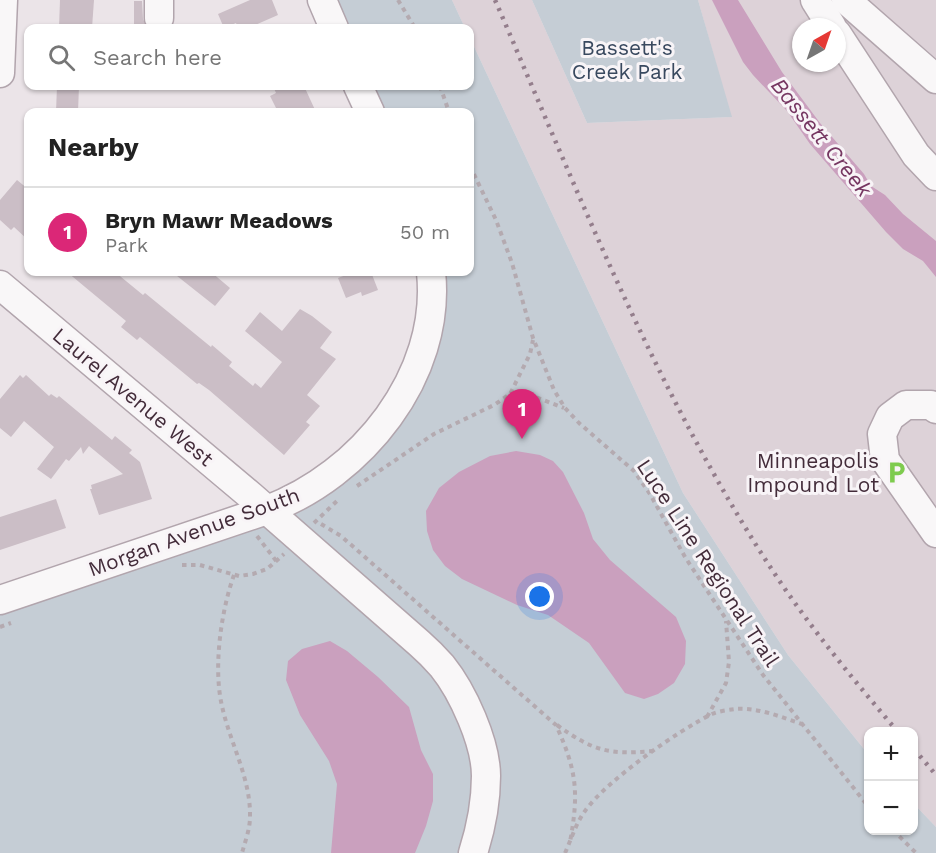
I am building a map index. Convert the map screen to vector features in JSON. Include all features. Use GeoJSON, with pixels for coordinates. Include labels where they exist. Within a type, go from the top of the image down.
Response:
{"type":"FeatureCollection","features":[{"type":"Feature","properties":{"kind":"street"},"geometry":{"type":"LineString","coordinates":[[0,73],[3,0]]}},
{"type":"Feature","properties":{"kind":"street"},"geometry":{"type":"LineString","coordinates":[[322,0],[332,24]]}},
{"type":"Feature","properties":{"kind":"street"},"geometry":{"type":"LineString","coordinates":[[815,0],[826,18]]}},
{"type":"Feature","properties":{"kind":"street"},"geometry":{"type":"LineString","coordinates":[[846,0],[936,79]]}},
{"type":"Feature","properties":{"kind":"street"},"geometry":{"type":"LineString","coordinates":[[846,48],[916,156],[936,176]]}},
{"type":"Feature","properties":{"kind":"street"},"geometry":{"type":"LineString","coordinates":[[360,90],[368,108]]}},
{"type":"Feature","properties":{"kind":"street","name":"Morgan Avenue South"},"geometry":{"type":"LineString","coordinates":[[0,600],[260,519],[313,488],[349,459],[380,428],[412,381],[429,325],[433,287],[432,276]]}},
{"type":"Feature","properties":{"kind":"street","name":"Laurel Avenue West"},"geometry":{"type":"LineString","coordinates":[[0,285],[260,519],[420,643],[442,666],[462,696],[478,736],[486,774],[484,804],[473,853]]}},
{"type":"Feature","properties":{"kind":"street"},"geometry":{"type":"LineString","coordinates":[[936,409],[931,405],[906,405],[890,417],[882,434],[885,460],[936,533]]}},
{"type":"Feature","properties":{"kind":"path"},"geometry":{"type":"LineString","coordinates":[[398,0],[413,24]]}},
{"type":"Feature","properties":{"kind":"path"},"geometry":{"type":"LineString","coordinates":[[441,90],[448,108]]}},
{"type":"Feature","properties":{"kind":"path","name":"Luce Line Regional Trail"},"geometry":{"type":"LineString","coordinates":[[474,174],[504,242],[533,338],[554,390],[565,408],[634,471],[650,494],[685,557],[763,675],[864,801]]}},
{"type":"Feature","properties":{"kind":"path"},"geometry":{"type":"LineString","coordinates":[[351,490],[434,434],[494,405],[510,394],[530,354],[533,338]]}},
{"type":"Feature","properties":{"kind":"path"},"geometry":{"type":"LineString","coordinates":[[510,394],[532,396],[565,408]]}},
{"type":"Feature","properties":{"kind":"path"},"geometry":{"type":"LineString","coordinates":[[311,525],[342,496]]}},
{"type":"Feature","properties":{"kind":"path"},"geometry":{"type":"LineString","coordinates":[[260,519],[266,550],[277,562]]}},
{"type":"Feature","properties":{"kind":"path"},"geometry":{"type":"LineString","coordinates":[[171,569],[182,565],[200,565],[234,575],[253,574],[267,569],[285,553]]}},
{"type":"Feature","properties":{"kind":"path"},"geometry":{"type":"LineString","coordinates":[[234,575],[219,650],[217,676],[222,706],[247,789],[250,817],[242,853]]}},
{"type":"Feature","properties":{"kind":"path"},"geometry":{"type":"LineString","coordinates":[[0,627],[21,620]]}},
{"type":"Feature","properties":{"kind":"path"},"geometry":{"type":"LineString","coordinates":[[706,717],[726,683],[729,651],[726,620]]}},
{"type":"Feature","properties":{"kind":"path"},"geometry":{"type":"LineString","coordinates":[[566,853],[584,812],[604,790],[654,751],[706,717],[736,709],[755,711],[802,724]]}},
{"type":"Feature","properties":{"kind":"path"},"geometry":{"type":"LineString","coordinates":[[556,725],[573,737],[606,752],[624,754],[654,751]]}},
{"type":"Feature","properties":{"kind":"path"},"geometry":{"type":"LineString","coordinates":[[897,835],[916,853]]}},
{"type":"Feature","properties":{"kind":"shaded area"},"geometry":{"type":"Polygon","coordinates":[[[452,0],[532,0],[587,123],[731,117],[698,0],[936,0],[936,827],[918,808],[918,727],[864,727],[864,749],[788,655],[683,493],[474,47],[474,24],[463,24],[452,0]]]}},
{"type":"Feature","properties":{"kind":"green space"},"geometry":{"type":"Polygon","coordinates":[[[335,0],[452,0],[463,24],[345,24],[335,0]]]}},
{"type":"Feature","properties":{"kind":"green space","name":"Bassett's Creek Park"},"geometry":{"type":"Polygon","coordinates":[[[532,0],[698,0],[732,117],[587,123],[532,0]]]}},
{"type":"Feature","properties":{"kind":"green space"},"geometry":{"type":"Polygon","coordinates":[[[474,47],[683,493],[788,655],[864,749],[864,835],[918,835],[918,808],[936,827],[936,853],[0,853],[0,613],[352,473],[443,276],[474,276],[474,108],[381,108],[373,90],[474,90],[474,47]]]}},
{"type":"Feature","properties":{"kind":"water","name":"Bassett Creek"},"geometry":{"type":"Polygon","coordinates":[[[712,0],[738,0],[782,72],[820,123],[864,174],[871,186],[885,195],[903,214],[936,241],[936,277],[923,261],[903,249],[886,232],[810,144],[787,111],[753,75],[743,62],[712,0]]]}},
{"type":"Feature","properties":{"kind":"water"},"geometry":{"type":"Polygon","coordinates":[[[516,451],[540,455],[553,461],[563,472],[584,513],[593,539],[610,560],[676,617],[686,641],[685,664],[674,683],[658,694],[644,699],[625,693],[589,643],[548,615],[517,605],[462,579],[445,566],[433,550],[427,531],[426,511],[439,488],[459,472],[490,456],[516,451]]]}},
{"type":"Feature","properties":{"kind":"water"},"geometry":{"type":"Polygon","coordinates":[[[330,641],[347,651],[409,707],[421,750],[433,774],[433,801],[415,853],[331,853],[337,784],[329,761],[300,715],[286,680],[288,661],[302,649],[330,641]]]}},
{"type":"Feature","properties":{"kind":"building"},"geometry":{"type":"Polygon","coordinates":[[[60,0],[94,0],[92,24],[59,24],[60,0]]]}},
{"type":"Feature","properties":{"kind":"building"},"geometry":{"type":"Polygon","coordinates":[[[250,0],[272,0],[278,15],[257,24],[222,24],[218,14],[250,0]]]}},
{"type":"Feature","properties":{"kind":"building"},"geometry":{"type":"Polygon","coordinates":[[[134,1],[142,1],[145,24],[134,24],[134,1]]]}},
{"type":"Feature","properties":{"kind":"building"},"geometry":{"type":"Polygon","coordinates":[[[57,90],[79,90],[78,108],[56,108],[57,90]]]}},
{"type":"Feature","properties":{"kind":"building"},"geometry":{"type":"Polygon","coordinates":[[[275,90],[306,90],[314,108],[276,108],[270,96],[276,93],[275,90]]]}},
{"type":"Feature","properties":{"kind":"building"},"geometry":{"type":"Polygon","coordinates":[[[17,180],[24,186],[24,236],[14,227],[11,230],[0,220],[0,200],[17,180]]]}},
{"type":"Feature","properties":{"kind":"building"},"geometry":{"type":"Polygon","coordinates":[[[72,276],[120,276],[143,295],[145,293],[211,347],[212,345],[232,362],[229,366],[253,386],[255,383],[261,388],[282,362],[245,331],[260,312],[282,331],[300,309],[312,316],[332,332],[320,348],[336,359],[307,395],[320,406],[306,422],[310,425],[284,455],[209,390],[197,384],[140,337],[137,340],[121,327],[126,321],[72,276]]]}},
{"type":"Feature","properties":{"kind":"building"},"geometry":{"type":"Polygon","coordinates":[[[177,276],[216,276],[230,288],[215,306],[177,276]]]}},
{"type":"Feature","properties":{"kind":"building"},"geometry":{"type":"Polygon","coordinates":[[[373,276],[378,290],[362,296],[361,292],[346,298],[338,278],[373,276]]]}},
{"type":"Feature","properties":{"kind":"building"},"geometry":{"type":"Polygon","coordinates":[[[20,375],[23,378],[26,375],[49,396],[51,394],[57,398],[59,396],[112,440],[115,436],[132,450],[129,453],[140,462],[152,499],[99,515],[90,489],[92,489],[91,485],[123,474],[89,446],[83,454],[81,447],[69,461],[66,459],[51,479],[37,469],[54,447],[24,421],[11,437],[0,428],[0,399],[20,375]]]}},
{"type":"Feature","properties":{"kind":"building"},"geometry":{"type":"Polygon","coordinates":[[[56,499],[66,528],[0,550],[0,517],[56,499]]]}},
{"type":"Feature","properties":{"kind":"railway"},"geometry":{"type":"LineString","coordinates":[[495,0],[619,285],[687,425],[725,493],[780,582],[828,648],[894,727]]}},
{"type":"Feature","properties":{"kind":"railway"},"geometry":{"type":"LineString","coordinates":[[918,754],[936,775]]}},
{"type":"Feature","properties":{"kind":"place","name":"Bryn Mawr Meadows"},"geometry":{"type":"Point","coordinates":[522,439]}},
{"type":"Feature","properties":{"kind":"place","name":"Minneapolis Impound Lot"},"geometry":{"type":"Point","coordinates":[897,473]}}]}
